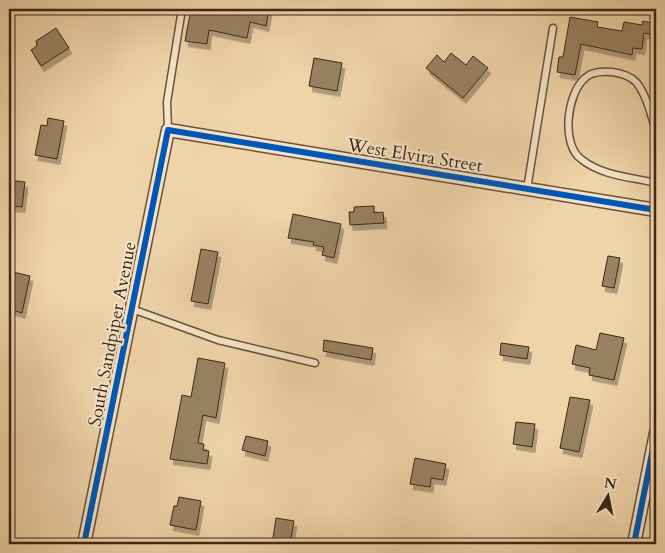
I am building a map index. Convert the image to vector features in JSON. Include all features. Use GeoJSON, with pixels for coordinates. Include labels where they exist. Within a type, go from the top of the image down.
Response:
{"type":"FeatureCollection","features":[{"type":"Feature","properties":{"kind":"street","name":"West Elvira Street"},"geometry":{"type":"LineString","coordinates":[[168,130],[656,210]]}},
{"type":"Feature","properties":{"kind":"street","name":"South Sandpiper Avenue"},"geometry":{"type":"LineString","coordinates":[[84,544],[168,130]]}},
{"type":"Feature","properties":{"kind":"street"},"geometry":{"type":"LineString","coordinates":[[634,543],[656,433]]}},
{"type":"Feature","properties":{"kind":"lane"},"geometry":{"type":"LineString","coordinates":[[168,130],[167,102],[182,9]]}},
{"type":"Feature","properties":{"kind":"lane"},"geometry":{"type":"LineString","coordinates":[[527,189],[553,28]]}},
{"type":"Feature","properties":{"kind":"lane"},"geometry":{"type":"LineString","coordinates":[[656,132],[643,93],[636,82],[627,76],[617,72],[603,71],[592,73],[583,79],[576,90],[568,124],[572,150],[580,159],[612,174],[656,183]]}},
{"type":"Feature","properties":{"kind":"lane"},"geometry":{"type":"LineString","coordinates":[[132,309],[218,340],[314,363]]}},
{"type":"Feature","properties":{"kind":"lane"},"geometry":{"type":"LineString","coordinates":[[634,543],[647,544]]}},
{"type":"Feature","properties":{"kind":"building"},"geometry":{"type":"Polygon","coordinates":[[[191,9],[269,9],[266,26],[250,22],[247,38],[209,30],[207,44],[185,41],[191,9]]]}},
{"type":"Feature","properties":{"kind":"building"},"geometry":{"type":"Polygon","coordinates":[[[570,17],[598,22],[597,27],[622,31],[624,22],[642,25],[643,21],[656,24],[656,35],[644,33],[642,49],[633,48],[632,55],[581,44],[575,75],[557,72],[559,57],[563,57],[570,17]]]}},
{"type":"Feature","properties":{"kind":"building"},"geometry":{"type":"Polygon","coordinates":[[[56,28],[69,48],[41,66],[31,50],[37,46],[36,41],[56,28]]]}},
{"type":"Feature","properties":{"kind":"building"},"geometry":{"type":"Polygon","coordinates":[[[451,53],[466,65],[473,56],[488,68],[463,98],[426,68],[437,55],[444,62],[451,53]]]}},
{"type":"Feature","properties":{"kind":"building"},"geometry":{"type":"Polygon","coordinates":[[[314,58],[342,63],[337,91],[309,86],[314,58]]]}},
{"type":"Feature","properties":{"kind":"building"},"geometry":{"type":"Polygon","coordinates":[[[48,118],[64,121],[57,159],[35,155],[41,125],[47,126],[48,118]]]}},
{"type":"Feature","properties":{"kind":"building"},"geometry":{"type":"Polygon","coordinates":[[[9,180],[25,182],[22,207],[9,206],[9,180]]]}},
{"type":"Feature","properties":{"kind":"building"},"geometry":{"type":"Polygon","coordinates":[[[374,206],[374,213],[383,212],[384,223],[350,225],[349,212],[354,212],[354,207],[374,206]]]}},
{"type":"Feature","properties":{"kind":"building"},"geometry":{"type":"Polygon","coordinates":[[[293,214],[341,224],[334,258],[322,255],[324,247],[313,245],[314,242],[288,238],[293,214]]]}},
{"type":"Feature","properties":{"kind":"building"},"geometry":{"type":"Polygon","coordinates":[[[201,249],[218,252],[208,304],[191,301],[201,249]]]}},
{"type":"Feature","properties":{"kind":"building"},"geometry":{"type":"Polygon","coordinates":[[[608,256],[620,258],[614,288],[602,286],[608,256]]]}},
{"type":"Feature","properties":{"kind":"building"},"geometry":{"type":"Polygon","coordinates":[[[9,271],[30,276],[22,313],[9,309],[9,271]]]}},
{"type":"Feature","properties":{"kind":"building"},"geometry":{"type":"Polygon","coordinates":[[[600,333],[624,338],[614,380],[589,375],[590,368],[572,364],[576,345],[596,350],[600,333]]]}},
{"type":"Feature","properties":{"kind":"building"},"geometry":{"type":"Polygon","coordinates":[[[324,340],[373,348],[371,360],[323,351],[324,340]]]}},
{"type":"Feature","properties":{"kind":"building"},"geometry":{"type":"Polygon","coordinates":[[[501,343],[529,347],[527,359],[500,355],[501,343]]]}},
{"type":"Feature","properties":{"kind":"building"},"geometry":{"type":"Polygon","coordinates":[[[198,358],[225,363],[216,418],[203,415],[198,443],[204,444],[203,450],[209,451],[207,464],[170,459],[182,395],[191,397],[198,358]]]}},
{"type":"Feature","properties":{"kind":"building"},"geometry":{"type":"Polygon","coordinates":[[[570,397],[590,400],[579,452],[560,448],[570,397]]]}},
{"type":"Feature","properties":{"kind":"building"},"geometry":{"type":"Polygon","coordinates":[[[516,422],[535,424],[532,447],[513,444],[516,422]]]}},
{"type":"Feature","properties":{"kind":"building"},"geometry":{"type":"Polygon","coordinates":[[[246,436],[268,441],[265,456],[242,450],[246,436]]]}},
{"type":"Feature","properties":{"kind":"building"},"geometry":{"type":"Polygon","coordinates":[[[415,458],[446,464],[443,480],[431,478],[430,487],[410,484],[415,458]]]}},
{"type":"Feature","properties":{"kind":"building"},"geometry":{"type":"Polygon","coordinates":[[[179,497],[201,501],[196,530],[170,525],[174,506],[177,506],[179,497]]]}},
{"type":"Feature","properties":{"kind":"building"},"geometry":{"type":"Polygon","coordinates":[[[276,518],[294,521],[290,544],[272,544],[276,518]]]}},
{"type":"Feature","properties":{"kind":"cycle path"},"geometry":{"type":"LineString","coordinates":[[84,544],[168,130],[656,210]]}},
{"type":"Feature","properties":{"kind":"cycle path"},"geometry":{"type":"LineString","coordinates":[[634,544],[656,433]]}}]}
